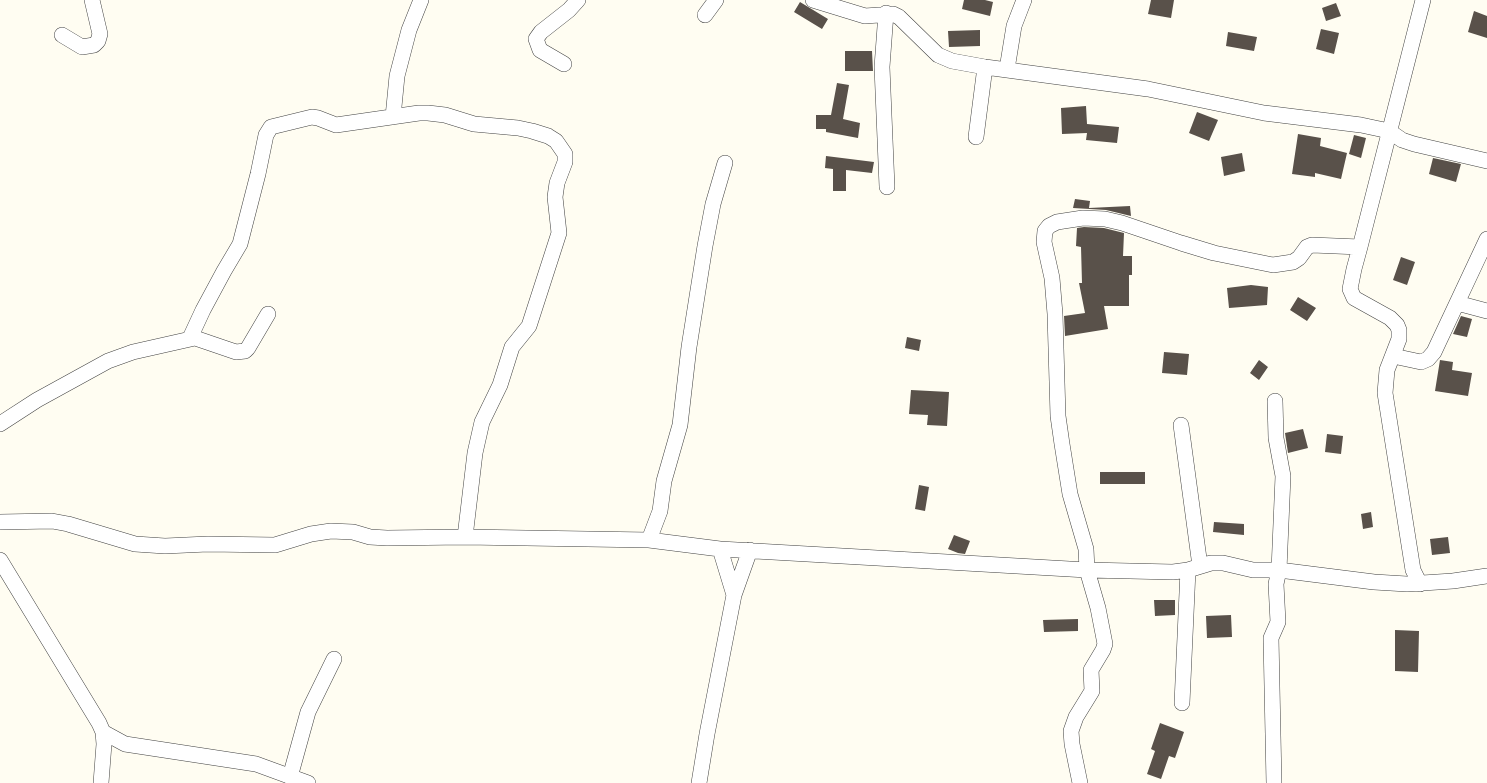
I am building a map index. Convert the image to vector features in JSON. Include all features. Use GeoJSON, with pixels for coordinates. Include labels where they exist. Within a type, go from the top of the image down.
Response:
{"type":"FeatureCollection","features":[{"type":"Feature","properties":{"kind":"street"},"geometry":{"type":"LineString","coordinates":[[62,35],[82,47],[94,45],[98,41],[100,29],[92,0]]}},
{"type":"Feature","properties":{"kind":"street"},"geometry":{"type":"LineString","coordinates":[[393,117],[397,76],[409,30],[421,0]]}},
{"type":"Feature","properties":{"kind":"street"},"geometry":{"type":"LineString","coordinates":[[564,64],[540,50],[536,40],[542,32],[578,0]]}},
{"type":"Feature","properties":{"kind":"street"},"geometry":{"type":"LineString","coordinates":[[705,15],[716,0]]}},
{"type":"Feature","properties":{"kind":"street"},"geometry":{"type":"LineString","coordinates":[[814,0],[865,16],[893,14],[899,17],[938,55],[952,61],[1148,89],[1264,113],[1362,125],[1389,132],[1402,140],[1414,144],[1487,161]]}},
{"type":"Feature","properties":{"kind":"street"},"geometry":{"type":"LineString","coordinates":[[1007,69],[1014,26],[1024,0]]}},
{"type":"Feature","properties":{"kind":"street"},"geometry":{"type":"LineString","coordinates":[[1413,579],[1385,393],[1387,370],[1400,334],[1397,325],[1390,318],[1358,301],[1352,294],[1351,284],[1424,0]]}},
{"type":"Feature","properties":{"kind":"street"},"geometry":{"type":"LineString","coordinates":[[886,13],[882,67],[887,187]]}},
{"type":"Feature","properties":{"kind":"street"},"geometry":{"type":"LineString","coordinates":[[976,137],[985,67]]}},
{"type":"Feature","properties":{"kind":"street"},"geometry":{"type":"LineString","coordinates":[[190,338],[202,310],[240,244],[246,228],[268,130],[276,125],[312,117],[336,125],[428,113],[445,115],[474,124],[532,130],[548,136],[556,142],[565,154],[565,162],[557,183],[555,198],[559,233],[529,326],[512,347],[500,385],[482,422],[475,453],[465,537]]}},
{"type":"Feature","properties":{"kind":"street"},"geometry":{"type":"LineString","coordinates":[[649,540],[660,511],[664,481],[680,424],[702,262],[713,204],[725,163]]}},
{"type":"Feature","properties":{"kind":"street"},"geometry":{"type":"LineString","coordinates":[[1080,783],[1071,731],[1076,717],[1092,691],[1091,670],[1105,644],[1098,608],[1087,570],[1086,548],[1070,494],[1058,416],[1055,307],[1052,278],[1044,242],[1047,228],[1057,222],[1082,218],[1105,219],[1180,243],[1273,265],[1293,262],[1299,258],[1307,247],[1312,245],[1360,248]]}},
{"type":"Feature","properties":{"kind":"street"},"geometry":{"type":"LineString","coordinates":[[1393,356],[1421,362],[1428,359],[1434,352],[1487,239]]}},
{"type":"Feature","properties":{"kind":"street"},"geometry":{"type":"LineString","coordinates":[[1457,303],[1487,310]]}},
{"type":"Feature","properties":{"kind":"street"},"geometry":{"type":"LineString","coordinates":[[0,424],[37,400],[120,356],[190,338],[200,339],[236,352],[245,351],[268,314]]}},
{"type":"Feature","properties":{"kind":"street"},"geometry":{"type":"LineString","coordinates":[[1274,783],[1271,638],[1278,622],[1276,584],[1279,570],[1283,476],[1276,438],[1275,401]]}},
{"type":"Feature","properties":{"kind":"street"},"geometry":{"type":"LineString","coordinates":[[1181,425],[1194,568],[1182,703]]}},
{"type":"Feature","properties":{"kind":"street"},"geometry":{"type":"LineString","coordinates":[[0,522],[52,521],[135,544],[165,546],[208,544],[275,545],[311,534],[332,531],[353,532],[370,537],[387,538],[465,537],[649,540],[720,549],[1087,570],[1173,572],[1211,563],[1223,563],[1253,570],[1279,570],[1374,582],[1487,576]]}},
{"type":"Feature","properties":{"kind":"street"},"geometry":{"type":"LineString","coordinates":[[720,549],[734,595]]}},
{"type":"Feature","properties":{"kind":"street"},"geometry":{"type":"LineString","coordinates":[[699,783],[734,595],[750,550]]}},
{"type":"Feature","properties":{"kind":"street"},"geometry":{"type":"LineString","coordinates":[[0,560],[94,712],[103,732],[104,757],[101,783]]}},
{"type":"Feature","properties":{"kind":"street"},"geometry":{"type":"LineString","coordinates":[[0,584],[18,590]]}},
{"type":"Feature","properties":{"kind":"street"},"geometry":{"type":"LineString","coordinates":[[290,777],[308,712],[334,659]]}},
{"type":"Feature","properties":{"kind":"street"},"geometry":{"type":"LineString","coordinates":[[103,732],[125,744],[256,764],[308,783]]}},
{"type":"Feature","properties":{"kind":"street"},"geometry":{"type":"LineString","coordinates":[[104,757],[125,744]]}},
{"type":"Feature","properties":{"kind":"building"},"geometry":{"type":"Polygon","coordinates":[[[964,0],[993,2],[990,16],[962,9],[964,0]]]}},
{"type":"Feature","properties":{"kind":"building"},"geometry":{"type":"Polygon","coordinates":[[[1151,0],[1174,0],[1171,18],[1148,14],[1151,0]]]}},
{"type":"Feature","properties":{"kind":"building"},"geometry":{"type":"Polygon","coordinates":[[[800,2],[828,19],[822,29],[794,12],[800,2]]]}},
{"type":"Feature","properties":{"kind":"building"},"geometry":{"type":"Polygon","coordinates":[[[1336,3],[1341,16],[1326,21],[1322,8],[1336,3]]]}},
{"type":"Feature","properties":{"kind":"building"},"geometry":{"type":"Polygon","coordinates":[[[1474,11],[1487,16],[1487,38],[1468,32],[1474,11]]]}},
{"type":"Feature","properties":{"kind":"building"},"geometry":{"type":"Polygon","coordinates":[[[1321,29],[1339,33],[1334,54],[1316,49],[1321,29]]]}},
{"type":"Feature","properties":{"kind":"building"},"geometry":{"type":"Polygon","coordinates":[[[980,30],[980,46],[949,47],[948,31],[980,30]]]}},
{"type":"Feature","properties":{"kind":"building"},"geometry":{"type":"Polygon","coordinates":[[[1228,32],[1257,37],[1254,51],[1226,46],[1228,32]]]}},
{"type":"Feature","properties":{"kind":"building"},"geometry":{"type":"Polygon","coordinates":[[[845,51],[872,51],[873,71],[845,71],[845,51]]]}},
{"type":"Feature","properties":{"kind":"building"},"geometry":{"type":"Polygon","coordinates":[[[837,83],[849,85],[843,119],[860,123],[858,138],[826,132],[826,129],[816,129],[816,115],[831,115],[837,83]]]}},
{"type":"Feature","properties":{"kind":"building"},"geometry":{"type":"Polygon","coordinates":[[[1086,106],[1087,124],[1119,127],[1117,143],[1086,140],[1087,133],[1062,134],[1061,108],[1086,106]]]}},
{"type":"Feature","properties":{"kind":"building"},"geometry":{"type":"Polygon","coordinates":[[[1197,112],[1218,120],[1209,141],[1189,133],[1197,112]]]}},
{"type":"Feature","properties":{"kind":"building"},"geometry":{"type":"Polygon","coordinates":[[[1298,134],[1321,138],[1320,146],[1347,153],[1341,179],[1315,173],[1315,177],[1292,174],[1298,134]]]}},
{"type":"Feature","properties":{"kind":"building"},"geometry":{"type":"Polygon","coordinates":[[[1354,135],[1366,138],[1361,158],[1349,154],[1354,135]]]}},
{"type":"Feature","properties":{"kind":"building"},"geometry":{"type":"Polygon","coordinates":[[[1242,153],[1245,171],[1224,176],[1221,157],[1242,153]]]}},
{"type":"Feature","properties":{"kind":"building"},"geometry":{"type":"Polygon","coordinates":[[[826,156],[874,162],[872,173],[846,170],[846,191],[833,191],[833,169],[825,168],[826,156]]]}},
{"type":"Feature","properties":{"kind":"building"},"geometry":{"type":"Polygon","coordinates":[[[1433,158],[1461,164],[1456,182],[1429,174],[1433,158]]]}},
{"type":"Feature","properties":{"kind":"building"},"geometry":{"type":"Polygon","coordinates":[[[1075,199],[1090,201],[1089,208],[1130,206],[1131,216],[1106,210],[1073,208],[1075,199]]]}},
{"type":"Feature","properties":{"kind":"building"},"geometry":{"type":"Polygon","coordinates":[[[1077,228],[1104,228],[1124,233],[1123,256],[1132,256],[1132,275],[1129,275],[1129,306],[1104,306],[1108,329],[1065,336],[1064,316],[1085,313],[1079,283],[1082,283],[1081,247],[1076,246],[1077,228]]]}},
{"type":"Feature","properties":{"kind":"building"},"geometry":{"type":"Polygon","coordinates":[[[1401,257],[1415,262],[1407,285],[1393,280],[1401,257]]]}},
{"type":"Feature","properties":{"kind":"building"},"geometry":{"type":"Polygon","coordinates":[[[1251,285],[1268,287],[1267,305],[1229,308],[1227,288],[1251,285]]]}},
{"type":"Feature","properties":{"kind":"building"},"geometry":{"type":"Polygon","coordinates":[[[1298,297],[1316,308],[1307,321],[1290,310],[1298,297]]]}},
{"type":"Feature","properties":{"kind":"building"},"geometry":{"type":"Polygon","coordinates":[[[1461,316],[1472,319],[1467,337],[1453,334],[1461,316]]]}},
{"type":"Feature","properties":{"kind":"building"},"geometry":{"type":"Polygon","coordinates":[[[907,337],[921,340],[919,351],[905,348],[907,337]]]}},
{"type":"Feature","properties":{"kind":"building"},"geometry":{"type":"Polygon","coordinates":[[[1164,352],[1189,354],[1187,375],[1162,373],[1164,352]]]}},
{"type":"Feature","properties":{"kind":"building"},"geometry":{"type":"Polygon","coordinates":[[[1259,360],[1268,367],[1259,380],[1250,373],[1259,360]]]}},
{"type":"Feature","properties":{"kind":"building"},"geometry":{"type":"Polygon","coordinates":[[[1440,360],[1453,362],[1452,370],[1472,373],[1468,396],[1435,391],[1440,360]]]}},
{"type":"Feature","properties":{"kind":"building"},"geometry":{"type":"Polygon","coordinates":[[[911,390],[949,392],[947,426],[927,425],[928,415],[909,414],[911,390]]]}},
{"type":"Feature","properties":{"kind":"building"},"geometry":{"type":"Polygon","coordinates":[[[1303,429],[1308,448],[1288,453],[1285,433],[1303,429]]]}},
{"type":"Feature","properties":{"kind":"building"},"geometry":{"type":"Polygon","coordinates":[[[1327,434],[1343,436],[1341,454],[1325,452],[1327,434]]]}},
{"type":"Feature","properties":{"kind":"building"},"geometry":{"type":"Polygon","coordinates":[[[1100,472],[1145,472],[1145,484],[1100,484],[1100,472]]]}},
{"type":"Feature","properties":{"kind":"building"},"geometry":{"type":"Polygon","coordinates":[[[919,485],[929,487],[925,511],[915,509],[919,485]]]}},
{"type":"Feature","properties":{"kind":"building"},"geometry":{"type":"Polygon","coordinates":[[[1371,512],[1373,527],[1363,529],[1361,514],[1371,512]]]}},
{"type":"Feature","properties":{"kind":"building"},"geometry":{"type":"Polygon","coordinates":[[[1214,522],[1244,524],[1244,535],[1213,532],[1214,522]]]}},
{"type":"Feature","properties":{"kind":"building"},"geometry":{"type":"Polygon","coordinates":[[[954,535],[970,541],[965,554],[948,549],[954,535]]]}},
{"type":"Feature","properties":{"kind":"building"},"geometry":{"type":"Polygon","coordinates":[[[1448,537],[1450,553],[1432,555],[1430,539],[1448,537]]]}},
{"type":"Feature","properties":{"kind":"building"},"geometry":{"type":"Polygon","coordinates":[[[1154,600],[1175,600],[1175,615],[1155,616],[1154,600]]]}},
{"type":"Feature","properties":{"kind":"building"},"geometry":{"type":"Polygon","coordinates":[[[1231,615],[1232,637],[1207,638],[1206,616],[1231,615]]]}},
{"type":"Feature","properties":{"kind":"building"},"geometry":{"type":"Polygon","coordinates":[[[1078,619],[1078,631],[1044,632],[1043,620],[1078,619]]]}},
{"type":"Feature","properties":{"kind":"building"},"geometry":{"type":"Polygon","coordinates":[[[1395,630],[1419,631],[1418,672],[1395,671],[1395,630]]]}},
{"type":"Feature","properties":{"kind":"building"},"geometry":{"type":"Polygon","coordinates":[[[1160,723],[1184,732],[1175,758],[1169,756],[1161,779],[1147,774],[1155,751],[1151,749],[1160,723]]]}}]}
